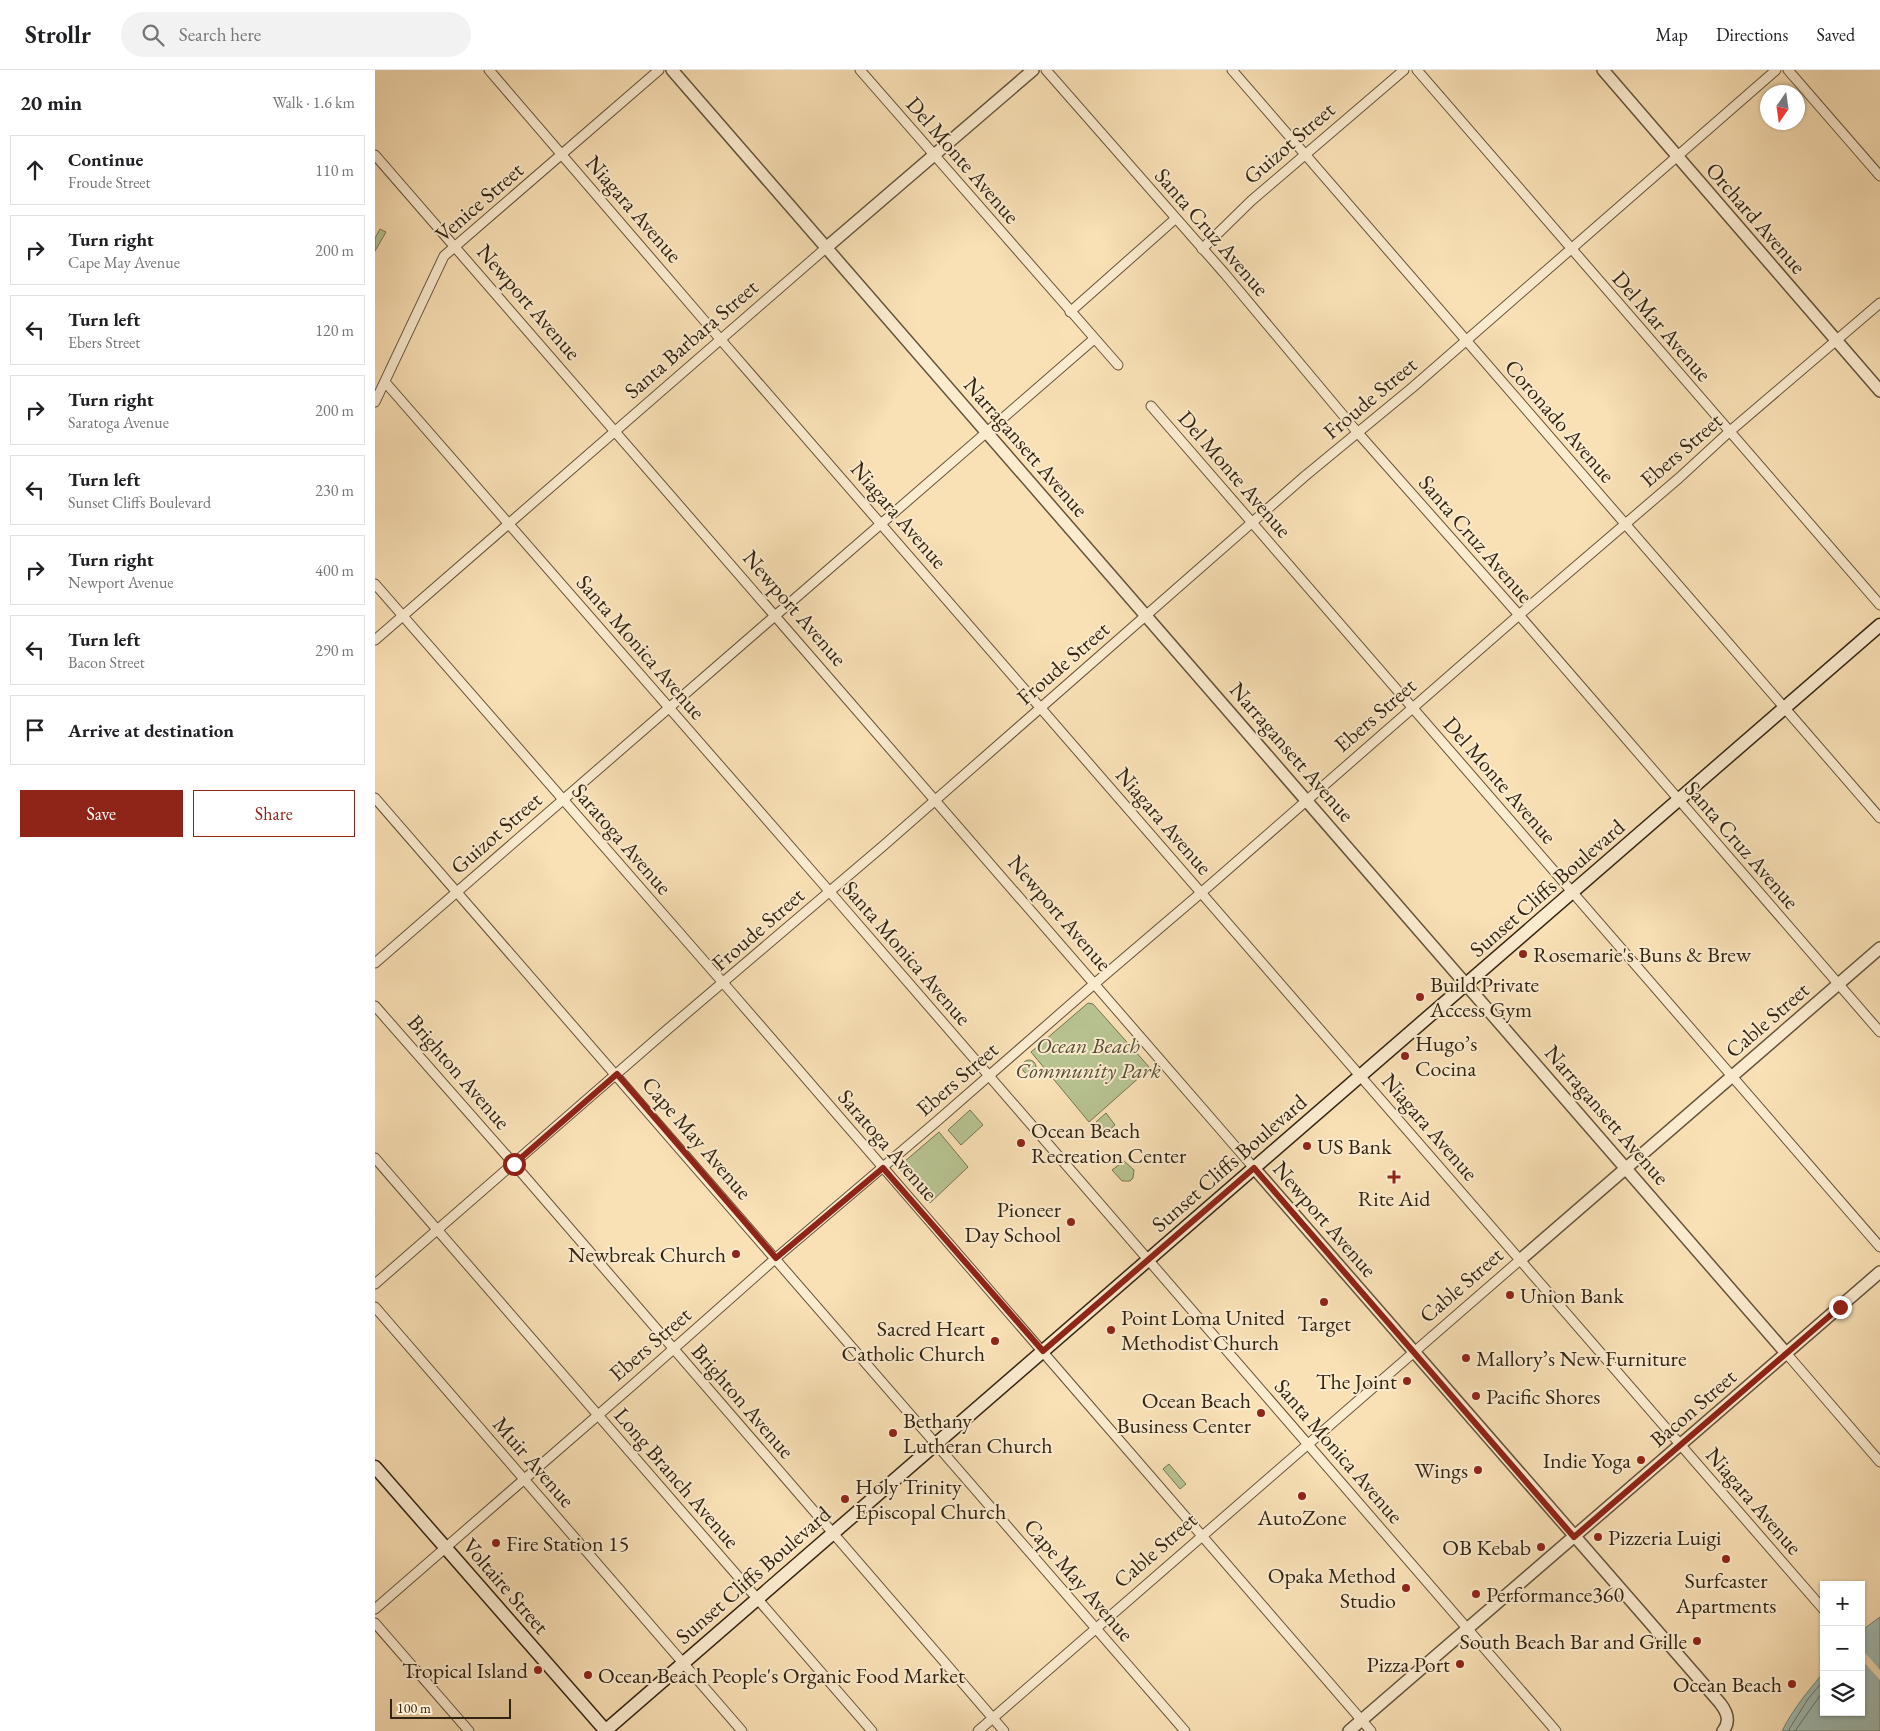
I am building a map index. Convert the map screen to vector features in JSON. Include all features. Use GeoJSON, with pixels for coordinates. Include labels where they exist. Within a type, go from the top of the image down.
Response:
{"type":"FeatureCollection","features":[{"type":"Feature","properties":{"kind":"main road","name":"Sunset Cliffs Boulevard"},"geometry":{"type":"LineString","coordinates":[[605,1731],[1880,625]]}},
{"type":"Feature","properties":{"kind":"main road","name":"Voltaire Street"},"geometry":{"type":"LineString","coordinates":[[375,1466],[605,1731]]}},
{"type":"Feature","properties":{"kind":"street","name":"Niagara Avenue"},"geometry":{"type":"LineString","coordinates":[[489,70],[721,340],[882,523],[1040,708],[1202,892],[1820,1606]]}},
{"type":"Feature","properties":{"kind":"street","name":"Venice Street"},"geometry":{"type":"LineString","coordinates":[[375,402],[444,256],[659,70]]}},
{"type":"Feature","properties":{"kind":"street","name":"Narragansett Avenue"},"geometry":{"type":"LineString","coordinates":[[673,70],[1880,1462]]}},
{"type":"Feature","properties":{"kind":"street","name":"Del Monte Avenue"},"geometry":{"type":"LineString","coordinates":[[861,70],[1118,365]]}},
{"type":"Feature","properties":{"kind":"street","name":"Santa Barbara Street"},"geometry":{"type":"LineString","coordinates":[[375,640],[1033,70]]}},
{"type":"Feature","properties":{"kind":"street","name":"Santa Cruz Avenue"},"geometry":{"type":"LineString","coordinates":[[1046,70],[1203,249],[1358,433],[1519,615],[1880,1032]]}},
{"type":"Feature","properties":{"kind":"street","name":"Coronado Avenue"},"geometry":{"type":"LineString","coordinates":[[1232,70],[1880,818]]}},
{"type":"Feature","properties":{"kind":"street","name":"Guizot Street"},"geometry":{"type":"LineString","coordinates":[[1203,249],[1251,201],[1404,70]]}},
{"type":"Feature","properties":{"kind":"street","name":"Del Mar Avenue"},"geometry":{"type":"LineString","coordinates":[[1417,70],[1880,605]]}},
{"type":"Feature","properties":{"kind":"street","name":"Orchard Avenue"},"geometry":{"type":"LineString","coordinates":[[1603,70],[1880,391]]}},
{"type":"Feature","properties":{"kind":"street","name":"Froude Street"},"geometry":{"type":"LineString","coordinates":[[375,1284],[1147,616],[1305,476],[1465,341],[1776,70]]}},
{"type":"Feature","properties":{"kind":"street"},"geometry":{"type":"LineString","coordinates":[[1787,70],[1880,176]]}},
{"type":"Feature","properties":{"kind":"street","name":"Newport Avenue"},"geometry":{"type":"LineString","coordinates":[[375,155],[1723,1707],[1728,1723],[1723,1731]]}},
{"type":"Feature","properties":{"kind":"street"},"geometry":{"type":"LineString","coordinates":[[1070,312],[1175,219]]}},
{"type":"Feature","properties":{"kind":"street","name":"Ebers Street"},"geometry":{"type":"LineString","coordinates":[[375,1608],[776,1258],[883,1168],[1729,432],[1880,303]]}},
{"type":"Feature","properties":{"kind":"street","name":"Guizot Street"},"geometry":{"type":"LineString","coordinates":[[375,963],[1094,338]]}},
{"type":"Feature","properties":{"kind":"street","name":"Santa Monica Avenue"},"geometry":{"type":"LineString","coordinates":[[385,382],[1309,1444],[1556,1731]]}},
{"type":"Feature","properties":{"kind":"street","name":"Del Monte Avenue"},"geometry":{"type":"LineString","coordinates":[[1151,406],[1880,1247]]}},
{"type":"Feature","properties":{"kind":"street","name":"Saratoga Avenue"},"geometry":{"type":"LineString","coordinates":[[375,584],[724,983],[1371,1731]]}},
{"type":"Feature","properties":{"kind":"street","name":"Cape May Avenue"},"geometry":{"type":"LineString","coordinates":[[375,798],[617,1074],[1185,1731]]}},
{"type":"Feature","properties":{"kind":"street","name":"Cable Street"},"geometry":{"type":"LineString","coordinates":[[978,1731],[1880,948]]}},
{"type":"Feature","properties":{"kind":"street","name":"Brighton Avenue"},"geometry":{"type":"LineString","coordinates":[[375,1006],[1005,1731]]}},
{"type":"Feature","properties":{"kind":"street","name":"Long Branch Avenue"},"geometry":{"type":"LineString","coordinates":[[375,1158],[872,1731]]}},
{"type":"Feature","properties":{"kind":"street","name":"Bacon Street"},"geometry":{"type":"LineString","coordinates":[[1349,1731],[1880,1272]]}},
{"type":"Feature","properties":{"kind":"street","name":"Muir Avenue"},"geometry":{"type":"LineString","coordinates":[[375,1307],[742,1731]]}},
{"type":"Feature","properties":{"kind":"street"},"geometry":{"type":"LineString","coordinates":[[375,1622],[469,1731]]}},
{"type":"Feature","properties":{"kind":"green space"},"geometry":{"type":"Polygon","coordinates":[[[380,229],[386,232],[375,251],[375,238],[380,229]]]}},
{"type":"Feature","properties":{"kind":"green space","name":"Ocean Beach Community Park"},"geometry":{"type":"Polygon","coordinates":[[[1088,1003],[1093,1004],[1150,1068],[1089,1122],[1031,1052],[1088,1003]]]}},
{"type":"Feature","properties":{"kind":"green space"},"geometry":{"type":"Polygon","coordinates":[[[1026,1060],[1032,1060],[1036,1067],[1032,1074],[1026,1074],[1022,1070],[1022,1064],[1026,1060]]]}},
{"type":"Feature","properties":{"kind":"green space"},"geometry":{"type":"Polygon","coordinates":[[[970,1110],[983,1125],[961,1145],[948,1130],[970,1110]]]}},
{"type":"Feature","properties":{"kind":"green space"},"geometry":{"type":"Polygon","coordinates":[[[1106,1113],[1115,1125],[1108,1131],[1103,1131],[1096,1122],[1106,1113]]]}},
{"type":"Feature","properties":{"kind":"green space"},"geometry":{"type":"Polygon","coordinates":[[[939,1132],[968,1167],[930,1203],[898,1167],[939,1132]]]}},
{"type":"Feature","properties":{"kind":"green space"},"geometry":{"type":"Polygon","coordinates":[[[1124,1161],[1134,1170],[1133,1178],[1130,1181],[1122,1181],[1112,1170],[1124,1161]]]}},
{"type":"Feature","properties":{"kind":"green space"},"geometry":{"type":"Polygon","coordinates":[[[1169,1464],[1186,1484],[1180,1489],[1163,1469],[1169,1464]]]}},
{"type":"Feature","properties":{"kind":"water"},"geometry":{"type":"Polygon","coordinates":[[[1880,1617],[1880,1731],[1782,1731],[1796,1708],[1820,1677],[1820,1716],[1865,1716],[1865,1628],[1880,1617]]]}},
{"type":"Feature","properties":{"kind":"pier"},"geometry":{"type":"Polygon","coordinates":[[[1865,1653],[1880,1670],[1880,1680],[1865,1663],[1865,1653]]]}},
{"type":"Feature","properties":{"kind":"place","name":"Rosemarie's Buns & Brew"},"geometry":{"type":"Point","coordinates":[1523,954]}},
{"type":"Feature","properties":{"kind":"place","name":"Build Private Access Gym"},"geometry":{"type":"Point","coordinates":[1420,997]}},
{"type":"Feature","properties":{"kind":"place","name":"Hugo’s Cocina"},"geometry":{"type":"Point","coordinates":[1405,1056]}},
{"type":"Feature","properties":{"kind":"place","name":"Ocean Beach Recreation Center"},"geometry":{"type":"Point","coordinates":[1021,1143]}},
{"type":"Feature","properties":{"kind":"place","name":"US Bank"},"geometry":{"type":"Point","coordinates":[1307,1146]}},
{"type":"Feature","properties":{"kind":"place","name":"Rite Aid"},"geometry":{"type":"Point","coordinates":[1394,1177]}},
{"type":"Feature","properties":{"kind":"place","name":"Pioneer Day School"},"geometry":{"type":"Point","coordinates":[1071,1222]}},
{"type":"Feature","properties":{"kind":"place","name":"Newbreak Church"},"geometry":{"type":"Point","coordinates":[736,1254]}},
{"type":"Feature","properties":{"kind":"place","name":"Union Bank"},"geometry":{"type":"Point","coordinates":[1510,1295]}},
{"type":"Feature","properties":{"kind":"place","name":"Target"},"geometry":{"type":"Point","coordinates":[1324,1302]}},
{"type":"Feature","properties":{"kind":"place","name":"Point Loma United Methodist Church"},"geometry":{"type":"Point","coordinates":[1111,1330]}},
{"type":"Feature","properties":{"kind":"place","name":"Sacred Heart Catholic Church"},"geometry":{"type":"Point","coordinates":[995,1341]}},
{"type":"Feature","properties":{"kind":"place","name":"Mallory’s New Furniture"},"geometry":{"type":"Point","coordinates":[1466,1358]}},
{"type":"Feature","properties":{"kind":"place","name":"The Joint"},"geometry":{"type":"Point","coordinates":[1407,1381]}},
{"type":"Feature","properties":{"kind":"place","name":"Pacific Shores"},"geometry":{"type":"Point","coordinates":[1476,1396]}},
{"type":"Feature","properties":{"kind":"place","name":"Ocean Beach Business Center"},"geometry":{"type":"Point","coordinates":[1261,1413]}},
{"type":"Feature","properties":{"kind":"place","name":"Bethany Lutheran Church"},"geometry":{"type":"Point","coordinates":[893,1433]}},
{"type":"Feature","properties":{"kind":"place","name":"Indie Yoga"},"geometry":{"type":"Point","coordinates":[1641,1460]}},
{"type":"Feature","properties":{"kind":"place","name":"Wings"},"geometry":{"type":"Point","coordinates":[1478,1470]}},
{"type":"Feature","properties":{"kind":"place","name":"AutoZone"},"geometry":{"type":"Point","coordinates":[1302,1496]}},
{"type":"Feature","properties":{"kind":"place","name":"Holy Trinity Episcopal Church"},"geometry":{"type":"Point","coordinates":[845,1499]}},
{"type":"Feature","properties":{"kind":"place","name":"Pizzeria Luigi"},"geometry":{"type":"Point","coordinates":[1598,1537]}},
{"type":"Feature","properties":{"kind":"place","name":"Fire Station 15"},"geometry":{"type":"Point","coordinates":[496,1543]}},
{"type":"Feature","properties":{"kind":"place","name":"OB Kebab"},"geometry":{"type":"Point","coordinates":[1541,1547]}},
{"type":"Feature","properties":{"kind":"place","name":"Surfcaster Apartments"},"geometry":{"type":"Point","coordinates":[1726,1559]}},
{"type":"Feature","properties":{"kind":"place","name":"Opaka Method Studio"},"geometry":{"type":"Point","coordinates":[1406,1588]}},
{"type":"Feature","properties":{"kind":"place","name":"Performance360"},"geometry":{"type":"Point","coordinates":[1476,1594]}},
{"type":"Feature","properties":{"kind":"place","name":"South Beach Bar and Grille"},"geometry":{"type":"Point","coordinates":[1697,1641]}},
{"type":"Feature","properties":{"kind":"place","name":"Pizza Port"},"geometry":{"type":"Point","coordinates":[1460,1664]}},
{"type":"Feature","properties":{"kind":"place","name":"Tropical Island"},"geometry":{"type":"Point","coordinates":[538,1670]}},
{"type":"Feature","properties":{"kind":"place","name":"Ocean Beach People's Organic Food Market"},"geometry":{"type":"Point","coordinates":[588,1675]}},
{"type":"Feature","properties":{"kind":"place","name":"Ocean Beach"},"geometry":{"type":"Point","coordinates":[1792,1684]}},
{"type":"Feature","properties":{"kind":"route"},"geometry":{"type":"LineString","coordinates":[[514,1164],[617,1074],[776,1258],[883,1168],[1043,1351],[1254,1168],[1574,1537],[1840,1307]]}}]}
